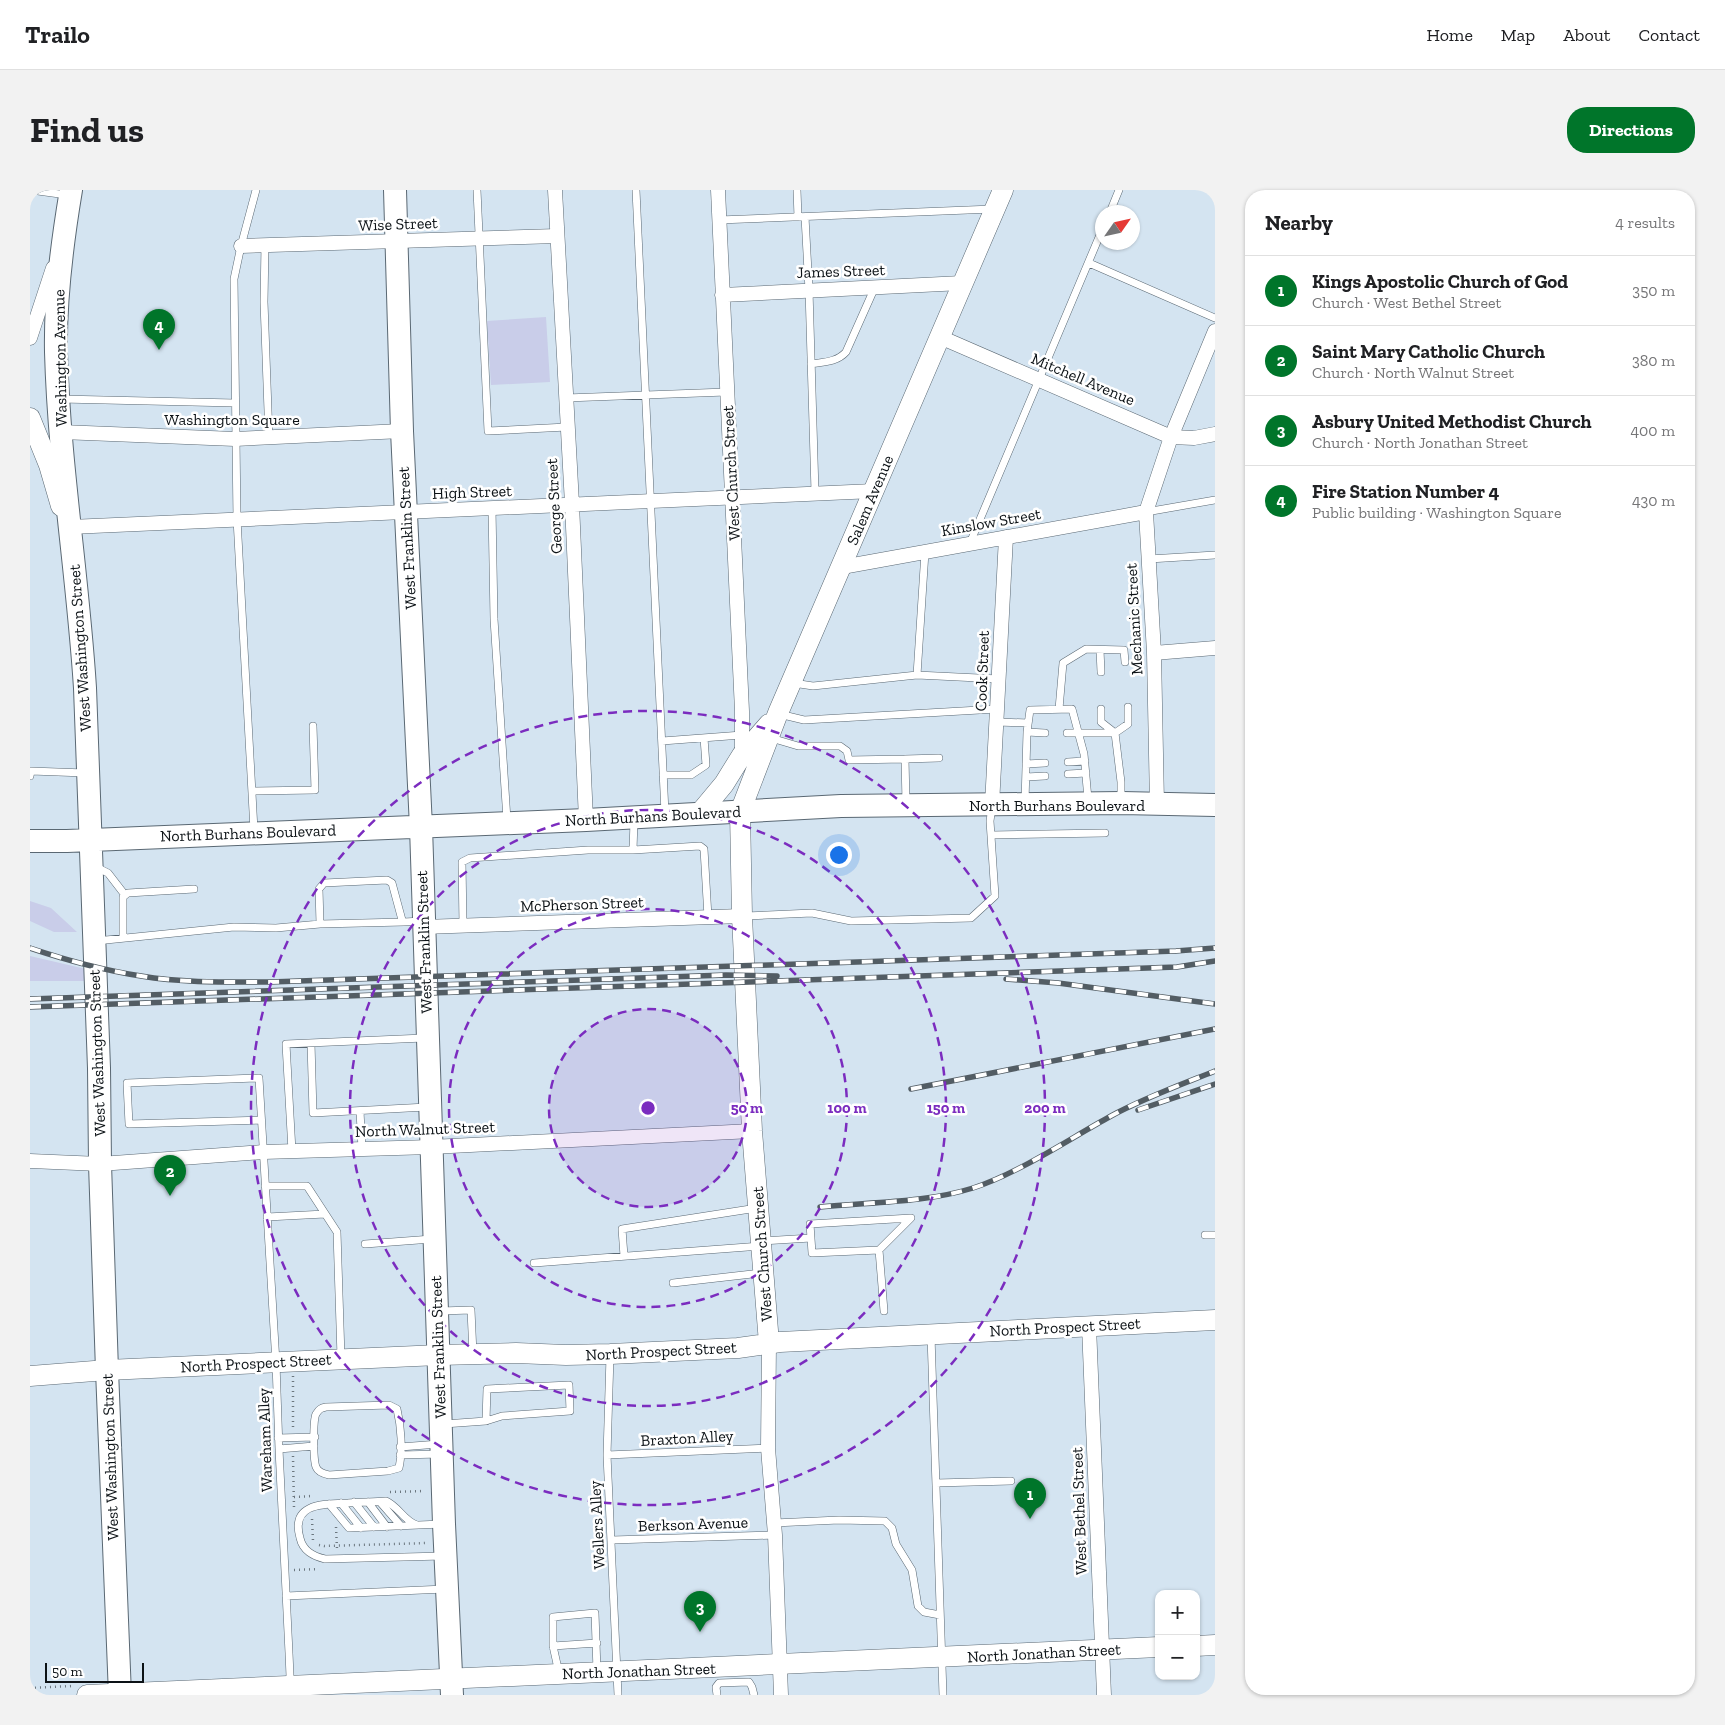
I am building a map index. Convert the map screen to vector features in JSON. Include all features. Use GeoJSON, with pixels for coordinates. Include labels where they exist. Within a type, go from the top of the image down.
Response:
{"type":"FeatureCollection","features":[{"type":"Feature","properties":{"kind":"main road","name":"West Franklin Street"},"geometry":{"type":"LineString","coordinates":[[395,190],[402,431],[420,827],[417,923],[427,1038],[441,1441],[442,1541],[448,1589],[451,1687]]}},
{"type":"Feature","properties":{"kind":"main road","name":"Salem Avenue"},"geometry":{"type":"LineString","coordinates":[[740,812],[778,713],[962,283],[1004,190]]}},
{"type":"Feature","properties":{"kind":"main road","name":"Washington Avenue"},"geometry":{"type":"LineString","coordinates":[[70,192],[62,242],[56,352],[70,527]]}},
{"type":"Feature","properties":{"kind":"main road","name":"West Washington Street"},"geometry":{"type":"LineString","coordinates":[[30,418],[49,465],[59,501],[70,527],[82,639],[99,1068],[100,1164],[120,1694]]}},
{"type":"Feature","properties":{"kind":"main road"},"geometry":{"type":"LineString","coordinates":[[699,814],[724,784],[742,755],[778,713]]}},
{"type":"Feature","properties":{"kind":"main road","name":"North Burhans Boulevard"},"geometry":{"type":"LineString","coordinates":[[30,841],[586,820],[841,806],[1215,805]]}},
{"type":"Feature","properties":{"kind":"main road","name":"West Church Street"},"geometry":{"type":"LineString","coordinates":[[740,812],[742,916],[752,1131],[769,1343]]}},
{"type":"Feature","properties":{"kind":"main road","name":"North Prospect Street"},"geometry":{"type":"LineString","coordinates":[[30,1376],[107,1370],[438,1355],[516,1353],[610,1354],[738,1348],[769,1343],[1215,1320]]}},
{"type":"Feature","properties":{"kind":"main road"},"geometry":{"type":"LineString","coordinates":[[1200,1646],[1215,1645]]}},
{"type":"Feature","properties":{"kind":"main road","name":"North Jonathan Street"},"geometry":{"type":"LineString","coordinates":[[82,1690],[120,1694],[285,1691],[340,1687],[451,1687],[560,1674],[1155,1648]]}},
{"type":"Feature","properties":{"kind":"street","name":"George Street"},"geometry":{"type":"LineString","coordinates":[[555,190],[572,504],[586,820]]}},
{"type":"Feature","properties":{"kind":"street","name":"West Church Street"},"geometry":{"type":"LineString","coordinates":[[718,190],[726,392],[733,497],[742,755]]}},
{"type":"Feature","properties":{"kind":"street","name":"Wise Street"},"geometry":{"type":"LineString","coordinates":[[241,246],[557,236]]}},
{"type":"Feature","properties":{"kind":"street"},"geometry":{"type":"LineString","coordinates":[[30,338],[62,242]]}},
{"type":"Feature","properties":{"kind":"street","name":"James Street"},"geometry":{"type":"LineString","coordinates":[[722,294],[962,283]]}},
{"type":"Feature","properties":{"kind":"street","name":"Mechanic Street"},"geometry":{"type":"LineString","coordinates":[[1157,804],[1154,653],[1146,512],[1171,437],[1215,331]]}},
{"type":"Feature","properties":{"kind":"street","name":"Mitchell Avenue"},"geometry":{"type":"LineString","coordinates":[[940,337],[1171,437],[1194,438],[1215,434]]}},
{"type":"Feature","properties":{"kind":"street","name":"Washington Square"},"geometry":{"type":"LineString","coordinates":[[61,432],[235,439],[402,431]]}},
{"type":"Feature","properties":{"kind":"street","name":"High Street"},"geometry":{"type":"LineString","coordinates":[[70,527],[492,509],[815,492],[874,491]]}},
{"type":"Feature","properties":{"kind":"street","name":"Kinslow Street"},"geometry":{"type":"LineString","coordinates":[[842,567],[1146,512]]}},
{"type":"Feature","properties":{"kind":"street","name":"Cook Street"},"geometry":{"type":"LineString","coordinates":[[992,805],[1006,537]]}},
{"type":"Feature","properties":{"kind":"street"},"geometry":{"type":"LineString","coordinates":[[1154,653],[1215,648]]}},
{"type":"Feature","properties":{"kind":"street","name":"McPherson Street"},"geometry":{"type":"LineString","coordinates":[[417,923],[463,926],[742,916]]}},
{"type":"Feature","properties":{"kind":"street","name":"North Walnut Street"},"geometry":{"type":"LineString","coordinates":[[30,1161],[100,1164],[263,1152],[431,1147],[752,1131]]}},
{"type":"Feature","properties":{"kind":"street","name":"West Bethel Street"},"geometry":{"type":"LineString","coordinates":[[1089,1326],[1104,1695]]}},
{"type":"Feature","properties":{"kind":"street","name":"West Church Street"},"geometry":{"type":"LineString","coordinates":[[769,1343],[768,1448],[775,1529],[781,1695]]}},
{"type":"Feature","properties":{"kind":"lane"},"geometry":{"type":"LineString","coordinates":[[30,190],[70,192]]}},
{"type":"Feature","properties":{"kind":"lane"},"geometry":{"type":"LineString","coordinates":[[254,833],[237,519],[234,279],[256,190]]}},
{"type":"Feature","properties":{"kind":"lane"},"geometry":{"type":"LineString","coordinates":[[478,190],[488,431],[567,427]]}},
{"type":"Feature","properties":{"kind":"lane"},"geometry":{"type":"LineString","coordinates":[[636,190],[644,395],[651,501],[665,815]]}},
{"type":"Feature","properties":{"kind":"lane"},"geometry":{"type":"LineString","coordinates":[[797,190],[802,217],[809,290],[815,492]]}},
{"type":"Feature","properties":{"kind":"lane"},"geometry":{"type":"LineString","coordinates":[[1113,205],[1119,190]]}},
{"type":"Feature","properties":{"kind":"lane"},"geometry":{"type":"LineString","coordinates":[[719,220],[996,209]]}},
{"type":"Feature","properties":{"kind":"lane"},"geometry":{"type":"LineString","coordinates":[[265,245],[264,302],[269,438]]}},
{"type":"Feature","properties":{"kind":"lane"},"geometry":{"type":"LineString","coordinates":[[970,544],[1095,248]]}},
{"type":"Feature","properties":{"kind":"lane"},"geometry":{"type":"LineString","coordinates":[[1089,263],[1215,318]]}},
{"type":"Feature","properties":{"kind":"lane"},"geometry":{"type":"LineString","coordinates":[[812,364],[835,360],[846,352],[875,287]]}},
{"type":"Feature","properties":{"kind":"lane"},"geometry":{"type":"LineString","coordinates":[[566,398],[726,392]]}},
{"type":"Feature","properties":{"kind":"lane"},"geometry":{"type":"LineString","coordinates":[[59,399],[235,403]]}},
{"type":"Feature","properties":{"kind":"lane"},"geometry":{"type":"LineString","coordinates":[[1146,512],[1215,500]]}},
{"type":"Feature","properties":{"kind":"lane"},"geometry":{"type":"LineString","coordinates":[[492,509],[494,619],[507,823]]}},
{"type":"Feature","properties":{"kind":"lane"},"geometry":{"type":"LineString","coordinates":[[917,675],[925,552]]}},
{"type":"Feature","properties":{"kind":"lane"},"geometry":{"type":"LineString","coordinates":[[1149,559],[1215,555]]}},
{"type":"Feature","properties":{"kind":"lane"},"geometry":{"type":"LineString","coordinates":[[1059,709],[1064,663],[1086,649],[1124,650],[1125,662]]}},
{"type":"Feature","properties":{"kind":"lane"},"geometry":{"type":"LineString","coordinates":[[1100,650],[1101,672]]}},
{"type":"Feature","properties":{"kind":"lane"},"geometry":{"type":"LineString","coordinates":[[791,683],[813,686],[917,675],[998,679]]}},
{"type":"Feature","properties":{"kind":"lane"},"geometry":{"type":"LineString","coordinates":[[1067,733],[1115,733],[1128,724],[1128,707]]}},
{"type":"Feature","properties":{"kind":"lane"},"geometry":{"type":"LineString","coordinates":[[1025,805],[1027,732],[1030,710],[1072,709],[1085,761],[1088,805]]}},
{"type":"Feature","properties":{"kind":"lane"},"geometry":{"type":"LineString","coordinates":[[1101,710],[1101,722],[1115,733],[1122,804]]}},
{"type":"Feature","properties":{"kind":"lane"},"geometry":{"type":"LineString","coordinates":[[778,713],[804,720],[997,716],[1028,723]]}},
{"type":"Feature","properties":{"kind":"lane"},"geometry":{"type":"LineString","coordinates":[[252,791],[315,790],[313,726]]}},
{"type":"Feature","properties":{"kind":"lane"},"geometry":{"type":"LineString","coordinates":[[1027,732],[1045,733]]}},
{"type":"Feature","properties":{"kind":"lane"},"geometry":{"type":"LineString","coordinates":[[662,741],[742,735]]}},
{"type":"Feature","properties":{"kind":"lane"},"geometry":{"type":"LineString","coordinates":[[769,737],[798,746],[840,746],[847,751],[849,760],[939,758]]}},
{"type":"Feature","properties":{"kind":"lane"},"geometry":{"type":"LineString","coordinates":[[663,775],[691,775],[706,765],[704,738]]}},
{"type":"Feature","properties":{"kind":"lane"},"geometry":{"type":"LineString","coordinates":[[905,759],[906,805]]}},
{"type":"Feature","properties":{"kind":"lane"},"geometry":{"type":"LineString","coordinates":[[1068,762],[1085,761]]}},
{"type":"Feature","properties":{"kind":"lane"},"geometry":{"type":"LineString","coordinates":[[1026,764],[1045,763]]}},
{"type":"Feature","properties":{"kind":"lane"},"geometry":{"type":"LineString","coordinates":[[30,776],[31,771],[88,773]]}},
{"type":"Feature","properties":{"kind":"lane"},"geometry":{"type":"LineString","coordinates":[[1068,774],[1086,774]]}},
{"type":"Feature","properties":{"kind":"lane"},"geometry":{"type":"LineString","coordinates":[[1026,777],[1045,776]]}},
{"type":"Feature","properties":{"kind":"lane"},"geometry":{"type":"LineString","coordinates":[[742,916],[812,913],[851,921],[971,918],[995,896],[990,821],[992,805]]}},
{"type":"Feature","properties":{"kind":"lane"},"geometry":{"type":"LineString","coordinates":[[633,850],[634,817]]}},
{"type":"Feature","properties":{"kind":"lane"},"geometry":{"type":"LineString","coordinates":[[992,835],[1105,833]]}},
{"type":"Feature","properties":{"kind":"lane"},"geometry":{"type":"LineString","coordinates":[[463,926],[462,862],[470,858],[588,850],[633,850],[700,846],[704,849],[708,918]]}},
{"type":"Feature","properties":{"kind":"lane"},"geometry":{"type":"LineString","coordinates":[[91,865],[108,873],[125,895]]}},
{"type":"Feature","properties":{"kind":"lane"},"geometry":{"type":"LineString","coordinates":[[320,924],[319,889],[324,883],[387,880],[392,883],[400,917],[417,923]]}},
{"type":"Feature","properties":{"kind":"lane"},"geometry":{"type":"LineString","coordinates":[[125,895],[194,889]]}},
{"type":"Feature","properties":{"kind":"lane"},"geometry":{"type":"LineString","coordinates":[[123,938],[123,897],[125,895]]}},
{"type":"Feature","properties":{"kind":"lane"},"geometry":{"type":"LineString","coordinates":[[94,941],[234,927],[276,928],[320,924],[417,923]]}},
{"type":"Feature","properties":{"kind":"lane"},"geometry":{"type":"LineString","coordinates":[[292,1151],[286,1044],[427,1038]]}},
{"type":"Feature","properties":{"kind":"lane"},"geometry":{"type":"LineString","coordinates":[[311,1043],[313,1113],[430,1107]]}},
{"type":"Feature","properties":{"kind":"lane","name":"Wareham Alley"},"geometry":{"type":"LineString","coordinates":[[261,1120],[129,1124],[127,1083],[259,1078],[276,1363],[290,1676],[285,1691]]}},
{"type":"Feature","properties":{"kind":"lane"},"geometry":{"type":"LineString","coordinates":[[360,1111],[362,1149]]}},
{"type":"Feature","properties":{"kind":"lane"},"geometry":{"type":"LineString","coordinates":[[265,1186],[307,1186],[336,1232],[341,1360]]}},
{"type":"Feature","properties":{"kind":"lane"},"geometry":{"type":"LineString","coordinates":[[624,1256],[622,1229],[759,1208]]}},
{"type":"Feature","properties":{"kind":"lane"},"geometry":{"type":"LineString","coordinates":[[267,1217],[325,1214]]}},
{"type":"Feature","properties":{"kind":"lane"},"geometry":{"type":"LineString","coordinates":[[911,1218],[879,1250],[812,1253],[811,1238],[810,1224],[911,1218]]}},
{"type":"Feature","properties":{"kind":"lane"},"geometry":{"type":"LineString","coordinates":[[1205,1236],[1215,1235]]}},
{"type":"Feature","properties":{"kind":"lane"},"geometry":{"type":"LineString","coordinates":[[366,1244],[434,1238]]}},
{"type":"Feature","properties":{"kind":"lane"},"geometry":{"type":"LineString","coordinates":[[534,1263],[811,1238]]}},
{"type":"Feature","properties":{"kind":"lane"},"geometry":{"type":"LineString","coordinates":[[879,1250],[884,1311]]}},
{"type":"Feature","properties":{"kind":"lane"},"geometry":{"type":"LineString","coordinates":[[674,1283],[764,1273]]}},
{"type":"Feature","properties":{"kind":"lane"},"geometry":{"type":"LineString","coordinates":[[437,1312],[471,1310],[473,1354]]}},
{"type":"Feature","properties":{"kind":"lane"},"geometry":{"type":"LineString","coordinates":[[930,1334],[943,1695]]}},
{"type":"Feature","properties":{"kind":"lane","name":"Wellers Alley"},"geometry":{"type":"LineString","coordinates":[[610,1354],[607,1455],[612,1540],[607,1673],[618,1695]]}},
{"type":"Feature","properties":{"kind":"lane"},"geometry":{"type":"LineString","coordinates":[[400,1451],[441,1441],[502,1416],[570,1411],[569,1385],[486,1389],[486,1422]]}},
{"type":"Feature","properties":{"kind":"lane"},"geometry":{"type":"LineString","coordinates":[[389,1405],[397,1409],[399,1416],[399,1468],[388,1471],[323,1474],[316,1467],[315,1437],[315,1416],[320,1408],[389,1405]]}},
{"type":"Feature","properties":{"kind":"lane"},"geometry":{"type":"LineString","coordinates":[[278,1438],[315,1437]]}},
{"type":"Feature","properties":{"kind":"lane"},"geometry":{"type":"LineString","coordinates":[[279,1449],[314,1446]]}},
{"type":"Feature","properties":{"kind":"lane","name":"Braxton Alley"},"geometry":{"type":"LineString","coordinates":[[607,1455],[768,1448]]}},
{"type":"Feature","properties":{"kind":"lane"},"geometry":{"type":"LineString","coordinates":[[936,1483],[1011,1481]]}},
{"type":"Feature","properties":{"kind":"lane"},"geometry":{"type":"LineString","coordinates":[[354,1502],[374,1528]]}},
{"type":"Feature","properties":{"kind":"lane"},"geometry":{"type":"LineString","coordinates":[[368,1502],[387,1527]]}},
{"type":"Feature","properties":{"kind":"lane"},"geometry":{"type":"LineString","coordinates":[[380,1502],[391,1503],[407,1520],[442,1541],[334,1560],[310,1554],[302,1546],[298,1532],[300,1518],[309,1508],[315,1505],[380,1502]]}},
{"type":"Feature","properties":{"kind":"lane"},"geometry":{"type":"LineString","coordinates":[[380,1502],[401,1526]]}},
{"type":"Feature","properties":{"kind":"lane"},"geometry":{"type":"LineString","coordinates":[[341,1503],[361,1528]]}},
{"type":"Feature","properties":{"kind":"lane"},"geometry":{"type":"LineString","coordinates":[[329,1504],[349,1528],[417,1525]]}},
{"type":"Feature","properties":{"kind":"lane","name":"Berkson Avenue"},"geometry":{"type":"LineString","coordinates":[[612,1540],[775,1529],[839,1520],[885,1521],[892,1528],[896,1544],[912,1570],[918,1606],[924,1612],[940,1615]]}},
{"type":"Feature","properties":{"kind":"lane"},"geometry":{"type":"LineString","coordinates":[[286,1596],[448,1589]]}},
{"type":"Feature","properties":{"kind":"lane"},"geometry":{"type":"LineString","coordinates":[[560,1674],[553,1646],[553,1617],[595,1613],[597,1643],[607,1673]]}},
{"type":"Feature","properties":{"kind":"lane"},"geometry":{"type":"LineString","coordinates":[[553,1646],[597,1643]]}},
{"type":"Feature","properties":{"kind":"lane"},"geometry":{"type":"LineString","coordinates":[[717,1695],[716,1687],[719,1683],[749,1682],[754,1695]]}},
{"type":"Feature","properties":{"kind":"path"},"geometry":{"type":"LineString","coordinates":[[314,1516],[312,1518],[313,1542],[324,1546],[442,1541]]}},
{"type":"Feature","properties":{"kind":"path"},"geometry":{"type":"LineString","coordinates":[[334,1520],[337,1546]]}},
{"type":"Feature","properties":{"kind":"path"},"geometry":{"type":"LineString","coordinates":[[30,1688],[82,1690]]}},
{"type":"Feature","properties":{"kind":"shaded area"},"geometry":{"type":"Polygon","coordinates":[[[546,317],[550,382],[491,385],[487,321],[546,317]]]}},
{"type":"Feature","properties":{"kind":"shaded area"},"geometry":{"type":"Polygon","coordinates":[[[30,901],[51,908],[77,932],[54,932],[30,921],[30,901]]]}},
{"type":"Feature","properties":{"kind":"shaded area"},"geometry":{"type":"Polygon","coordinates":[[[30,956],[90,970],[90,981],[30,981],[30,956]]]}},
{"type":"Feature","properties":{"kind":"railway"},"geometry":{"type":"LineString","coordinates":[[30,948],[57,957],[141,976],[189,981],[238,982],[1176,951],[1215,948]]}},
{"type":"Feature","properties":{"kind":"railway"},"geometry":{"type":"LineString","coordinates":[[30,1007],[1177,967],[1215,961]]}},
{"type":"Feature","properties":{"kind":"railway"},"geometry":{"type":"LineString","coordinates":[[30,999],[726,975],[777,976]]}},
{"type":"Feature","properties":{"kind":"railway"},"geometry":{"type":"LineString","coordinates":[[1006,979],[1058,983],[1215,1004]]}},
{"type":"Feature","properties":{"kind":"railway"},"geometry":{"type":"LineString","coordinates":[[911,1089],[1215,1029]]}},
{"type":"Feature","properties":{"kind":"railway"},"geometry":{"type":"LineString","coordinates":[[820,1207],[936,1197],[973,1188],[1026,1165],[1124,1109],[1215,1071]]}},
{"type":"Feature","properties":{"kind":"railway"},"geometry":{"type":"LineString","coordinates":[[1138,1110],[1215,1084]]}},
{"type":"Feature","properties":{"kind":"place","name":"Fire Station Number 4"},"geometry":{"type":"Point","coordinates":[159,350]}},
{"type":"Feature","properties":{"kind":"place","name":"Saint Mary Catholic Church"},"geometry":{"type":"Point","coordinates":[170,1196]}},
{"type":"Feature","properties":{"kind":"place","name":"Kings Apostolic Church of God"},"geometry":{"type":"Point","coordinates":[1030,1519]}},
{"type":"Feature","properties":{"kind":"place","name":"Asbury United Methodist Church"},"geometry":{"type":"Point","coordinates":[700,1632]}}]}
